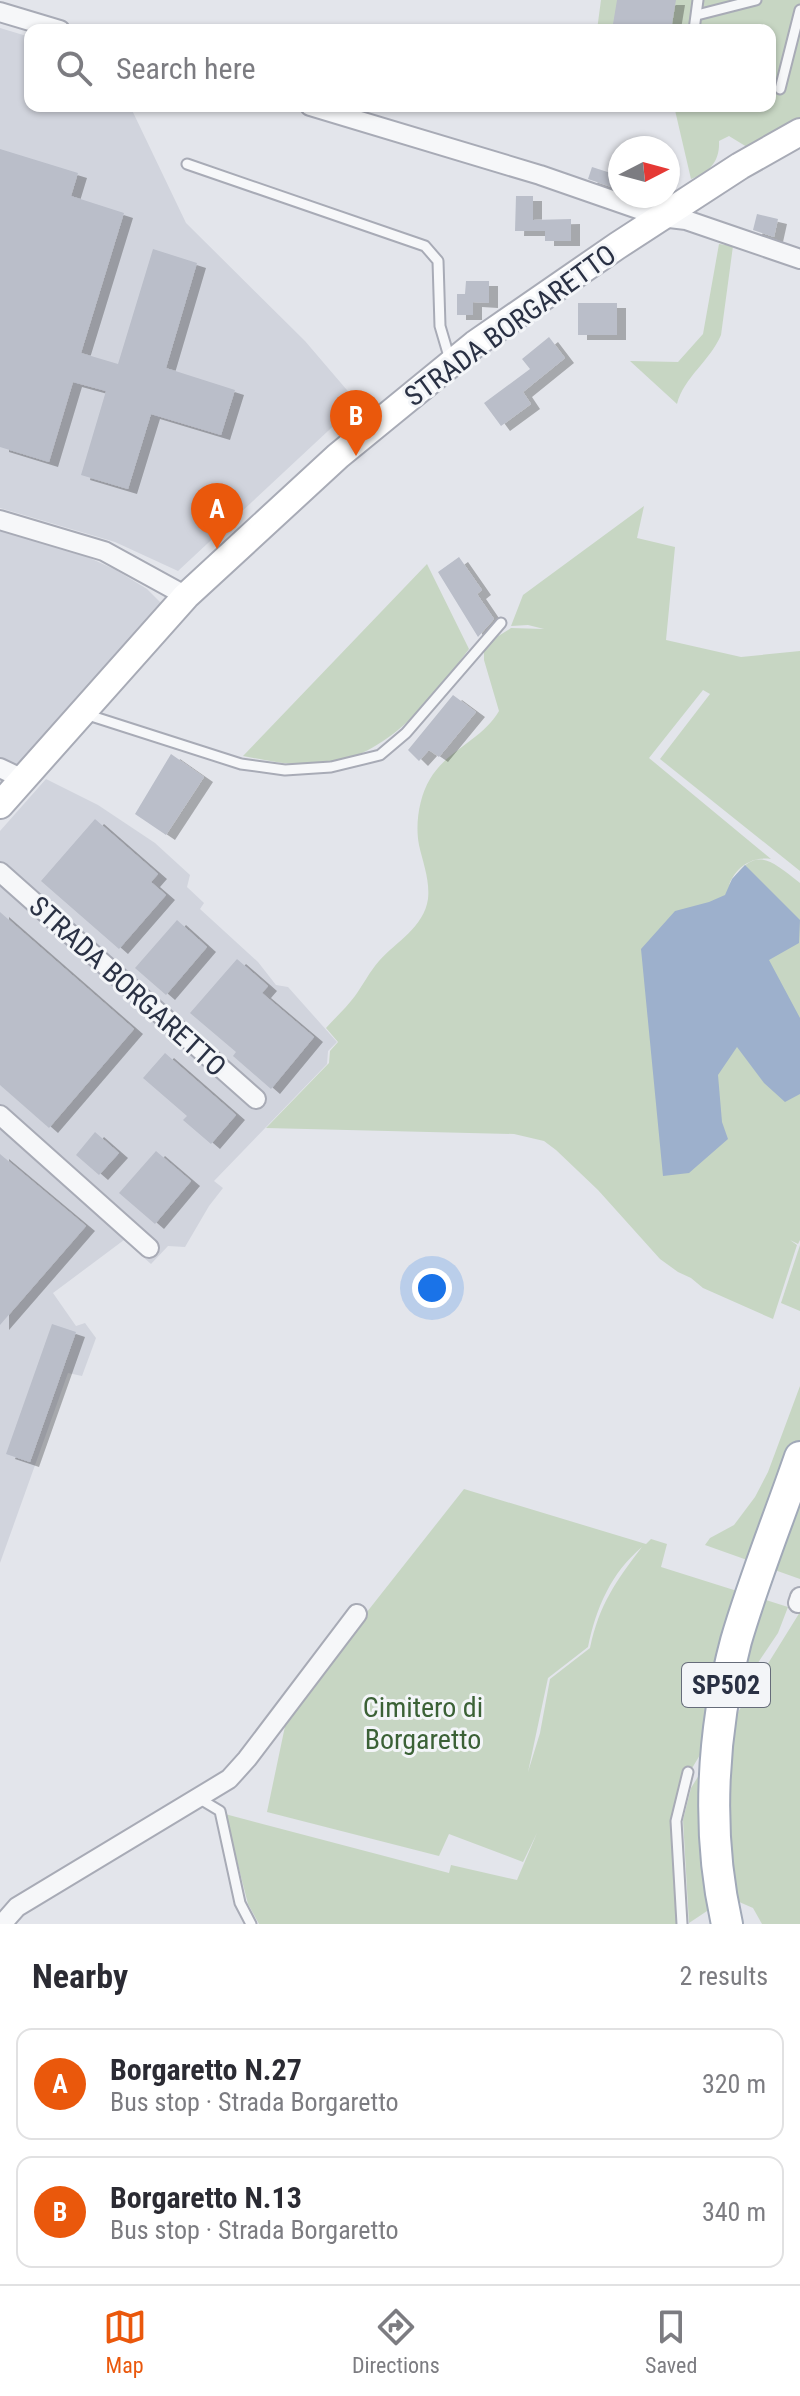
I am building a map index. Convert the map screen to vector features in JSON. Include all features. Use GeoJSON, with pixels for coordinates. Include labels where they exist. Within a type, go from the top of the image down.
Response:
{"type":"FeatureCollection","features":[{"type":"Feature","properties":{"kind":"main road","name":"SP502"},"geometry":{"type":"LineString","coordinates":[[727,1924],[719,1876],[715,1799],[718,1734],[737,1639],[800,1457]]}},
{"type":"Feature","properties":{"kind":"street"},"geometry":{"type":"LineString","coordinates":[[0,12],[40,24]]}},
{"type":"Feature","properties":{"kind":"street"},"geometry":{"type":"LineString","coordinates":[[330,112],[540,175],[661,217],[686,220],[800,259]]}},
{"type":"Feature","properties":{"kind":"street","name":"STRADA BORGARETTO"},"geometry":{"type":"LineString","coordinates":[[0,805],[12,774],[82,713],[186,596],[338,456],[488,335],[740,166],[798,135]]}},
{"type":"Feature","properties":{"kind":"street"},"geometry":{"type":"LineString","coordinates":[[0,520],[104,551],[186,596]]}},
{"type":"Feature","properties":{"kind":"street","name":"STRADA BORGARETTO"},"geometry":{"type":"LineString","coordinates":[[0,872],[256,1099]]}},
{"type":"Feature","properties":{"kind":"street"},"geometry":{"type":"LineString","coordinates":[[0,1115],[149,1248]]}},
{"type":"Feature","properties":{"kind":"street"},"geometry":{"type":"LineString","coordinates":[[2,1924],[17,1907],[229,1779],[357,1614]]}},
{"type":"Feature","properties":{"kind":"lane"},"geometry":{"type":"LineString","coordinates":[[695,24],[698,0]]}},
{"type":"Feature","properties":{"kind":"lane"},"geometry":{"type":"LineString","coordinates":[[697,15],[756,0]]}},
{"type":"Feature","properties":{"kind":"lane"},"geometry":{"type":"LineString","coordinates":[[780,89],[800,10]]}},
{"type":"Feature","properties":{"kind":"lane"},"geometry":{"type":"LineString","coordinates":[[187,164],[425,246],[438,261],[440,326],[452,363]]}},
{"type":"Feature","properties":{"kind":"lane"},"geometry":{"type":"LineString","coordinates":[[82,713],[241,764],[285,770],[331,767],[380,755],[406,733],[501,623]]}},
{"type":"Feature","properties":{"kind":"lane"},"geometry":{"type":"LineString","coordinates":[[682,1924],[676,1821],[688,1772]]}},
{"type":"Feature","properties":{"kind":"lane"},"geometry":{"type":"LineString","coordinates":[[200,1799],[220,1811],[240,1903],[251,1924]]}},
{"type":"Feature","properties":{"kind":"shaded area"},"geometry":{"type":"Polygon","coordinates":[[[0,28],[24,35],[24,112],[133,112],[186,223],[305,341],[358,403],[178,571],[115,542],[0,508],[0,28]]]}},
{"type":"Feature","properties":{"kind":"shaded area"},"geometry":{"type":"Polygon","coordinates":[[[0,531],[81,554],[116,570],[147,589],[165,607],[0,793],[0,531]]]}},
{"type":"Feature","properties":{"kind":"shaded area"},"geometry":{"type":"Polygon","coordinates":[[[46,779],[98,805],[155,843],[190,875],[187,887],[204,903],[200,909],[258,962],[276,985],[288,987],[337,1042],[328,1051],[327,1064],[214,1181],[223,1188],[185,1247],[168,1246],[151,1264],[124,1240],[53,1293],[76,1326],[85,1323],[96,1338],[82,1376],[68,1373],[0,1563],[0,831],[46,779]]]}},
{"type":"Feature","properties":{"kind":"green space"},"geometry":{"type":"Polygon","coordinates":[[[601,0],[800,0],[800,118],[747,147],[729,136],[719,141],[718,154],[712,165],[691,179],[675,112],[776,112],[776,24],[598,24],[601,0]]]}},
{"type":"Feature","properties":{"kind":"green space"},"geometry":{"type":"Polygon","coordinates":[[[719,244],[733,246],[721,335],[685,385],[677,404],[630,361],[678,362],[703,334],[719,244]]]}},
{"type":"Feature","properties":{"kind":"green space"},"geometry":{"type":"Polygon","coordinates":[[[644,506],[637,538],[675,547],[666,640],[741,657],[800,651],[800,871],[660,759],[710,694],[703,690],[649,758],[771,859],[755,860],[771,862],[800,883],[800,1240],[798,1244],[790,1240],[797,1245],[773,1319],[703,1288],[660,1259],[598,1190],[544,1141],[514,1134],[266,1128],[329,1063],[330,1051],[338,1042],[326,1028],[352,1000],[379,961],[421,918],[428,899],[417,829],[423,794],[437,769],[483,730],[499,711],[484,660],[484,645],[511,628],[544,629],[528,625],[511,626],[523,595],[644,506]]]}},
{"type":"Feature","properties":{"kind":"green space"},"geometry":{"type":"Polygon","coordinates":[[[427,564],[469,649],[425,704],[391,735],[352,757],[307,765],[243,756],[427,564]]]}},
{"type":"Feature","properties":{"kind":"green space"},"geometry":{"type":"Polygon","coordinates":[[[800,1245],[800,1311],[781,1303],[800,1245]]]}},
{"type":"Feature","properties":{"kind":"green space"},"geometry":{"type":"Polygon","coordinates":[[[800,1386],[800,1579],[705,1545],[710,1538],[734,1525],[755,1497],[768,1472],[800,1386]]]}},
{"type":"Feature","properties":{"kind":"green space","name":"Cimitero di Borgaretto"},"geometry":{"type":"Polygon","coordinates":[[[464,1489],[646,1544],[651,1539],[667,1544],[661,1567],[788,1607],[778,1633],[682,1785],[674,1819],[680,1924],[259,1924],[248,1904],[225,1814],[449,1873],[451,1865],[517,1880],[537,1833],[523,1862],[449,1834],[439,1856],[267,1812],[288,1712],[464,1489]],[[642,1547],[622,1568],[606,1592],[588,1647],[548,1678],[528,1772],[540,1733],[550,1679],[590,1648],[604,1606],[642,1547]]]}},
{"type":"Feature","properties":{"kind":"green space"},"geometry":{"type":"Polygon","coordinates":[[[800,1612],[800,1924],[762,1924],[753,1908],[737,1901],[710,1909],[689,1923],[683,1820],[691,1788],[800,1612]]]}},
{"type":"Feature","properties":{"kind":"water"},"geometry":{"type":"Polygon","coordinates":[[[745,865],[800,920],[799,943],[769,960],[800,1018],[800,1094],[785,1102],[764,1083],[737,1047],[718,1075],[722,1122],[728,1139],[689,1173],[663,1176],[641,949],[675,911],[725,895],[732,879],[745,865]]]}},
{"type":"Feature","properties":{"kind":"building"},"geometry":{"type":"Polygon","coordinates":[[[617,0],[676,0],[672,24],[613,24],[617,0]]]}},
{"type":"Feature","properties":{"kind":"building"},"geometry":{"type":"Polygon","coordinates":[[[0,149],[78,173],[71,196],[124,213],[81,353],[118,364],[153,249],[197,263],[166,368],[235,390],[221,435],[151,414],[128,489],[81,475],[106,391],[73,382],[49,462],[0,447],[0,149]]]}},
{"type":"Feature","properties":{"kind":"building"},"geometry":{"type":"Polygon","coordinates":[[[592,167],[608,172],[608,186],[588,179],[592,167]]]}},
{"type":"Feature","properties":{"kind":"building"},"geometry":{"type":"Polygon","coordinates":[[[516,196],[533,196],[533,220],[571,219],[571,241],[545,241],[545,231],[515,231],[516,196]]]}},
{"type":"Feature","properties":{"kind":"building"},"geometry":{"type":"Polygon","coordinates":[[[757,214],[778,219],[774,237],[753,230],[757,214]]]}},
{"type":"Feature","properties":{"kind":"building"},"geometry":{"type":"Polygon","coordinates":[[[466,281],[489,281],[489,303],[473,302],[473,315],[457,315],[457,294],[465,294],[466,281]]]}},
{"type":"Feature","properties":{"kind":"building"},"geometry":{"type":"Polygon","coordinates":[[[578,303],[617,303],[617,335],[578,335],[578,303]]]}},
{"type":"Feature","properties":{"kind":"building"},"geometry":{"type":"Polygon","coordinates":[[[549,337],[565,358],[523,392],[531,404],[501,426],[484,403],[530,369],[522,359],[549,337]]]}},
{"type":"Feature","properties":{"kind":"building"},"geometry":{"type":"Polygon","coordinates":[[[459,557],[482,590],[477,594],[494,619],[478,637],[438,572],[459,557]]]}},
{"type":"Feature","properties":{"kind":"building"},"geometry":{"type":"Polygon","coordinates":[[[453,695],[476,712],[439,757],[429,750],[419,761],[408,750],[453,695]]]}},
{"type":"Feature","properties":{"kind":"building"},"geometry":{"type":"Polygon","coordinates":[[[171,754],[204,777],[166,835],[135,814],[171,754]]]}},
{"type":"Feature","properties":{"kind":"building"},"geometry":{"type":"Polygon","coordinates":[[[95,819],[158,874],[151,882],[166,895],[119,949],[41,881],[95,819]]]}},
{"type":"Feature","properties":{"kind":"building"},"geometry":{"type":"Polygon","coordinates":[[[0,912],[134,1029],[49,1128],[0,1085],[0,912]]]}},
{"type":"Feature","properties":{"kind":"building"},"geometry":{"type":"Polygon","coordinates":[[[177,920],[207,947],[166,995],[135,968],[177,920]]]}},
{"type":"Feature","properties":{"kind":"building"},"geometry":{"type":"Polygon","coordinates":[[[237,959],[268,986],[262,993],[314,1037],[271,1089],[233,1056],[236,1052],[190,1013],[237,959]]]}},
{"type":"Feature","properties":{"kind":"building"},"geometry":{"type":"Polygon","coordinates":[[[165,1053],[236,1115],[211,1144],[183,1120],[187,1116],[143,1078],[165,1053]]]}},
{"type":"Feature","properties":{"kind":"building"},"geometry":{"type":"Polygon","coordinates":[[[95,1132],[119,1153],[99,1175],[76,1155],[95,1132]]]}},
{"type":"Feature","properties":{"kind":"building"},"geometry":{"type":"Polygon","coordinates":[[[156,1151],[191,1181],[155,1224],[119,1193],[156,1151]]]}},
{"type":"Feature","properties":{"kind":"building"},"geometry":{"type":"Polygon","coordinates":[[[0,1154],[86,1226],[0,1325],[0,1154]]]}},
{"type":"Feature","properties":{"kind":"building"},"geometry":{"type":"Polygon","coordinates":[[[52,1324],[76,1332],[30,1462],[6,1454],[52,1324]]]}},
{"type":"Feature","properties":{"kind":"place","name":"Borgaretto N.13"},"geometry":{"type":"Point","coordinates":[356,456]}},
{"type":"Feature","properties":{"kind":"place","name":"Borgaretto N.27"},"geometry":{"type":"Point","coordinates":[217,549]}}]}
